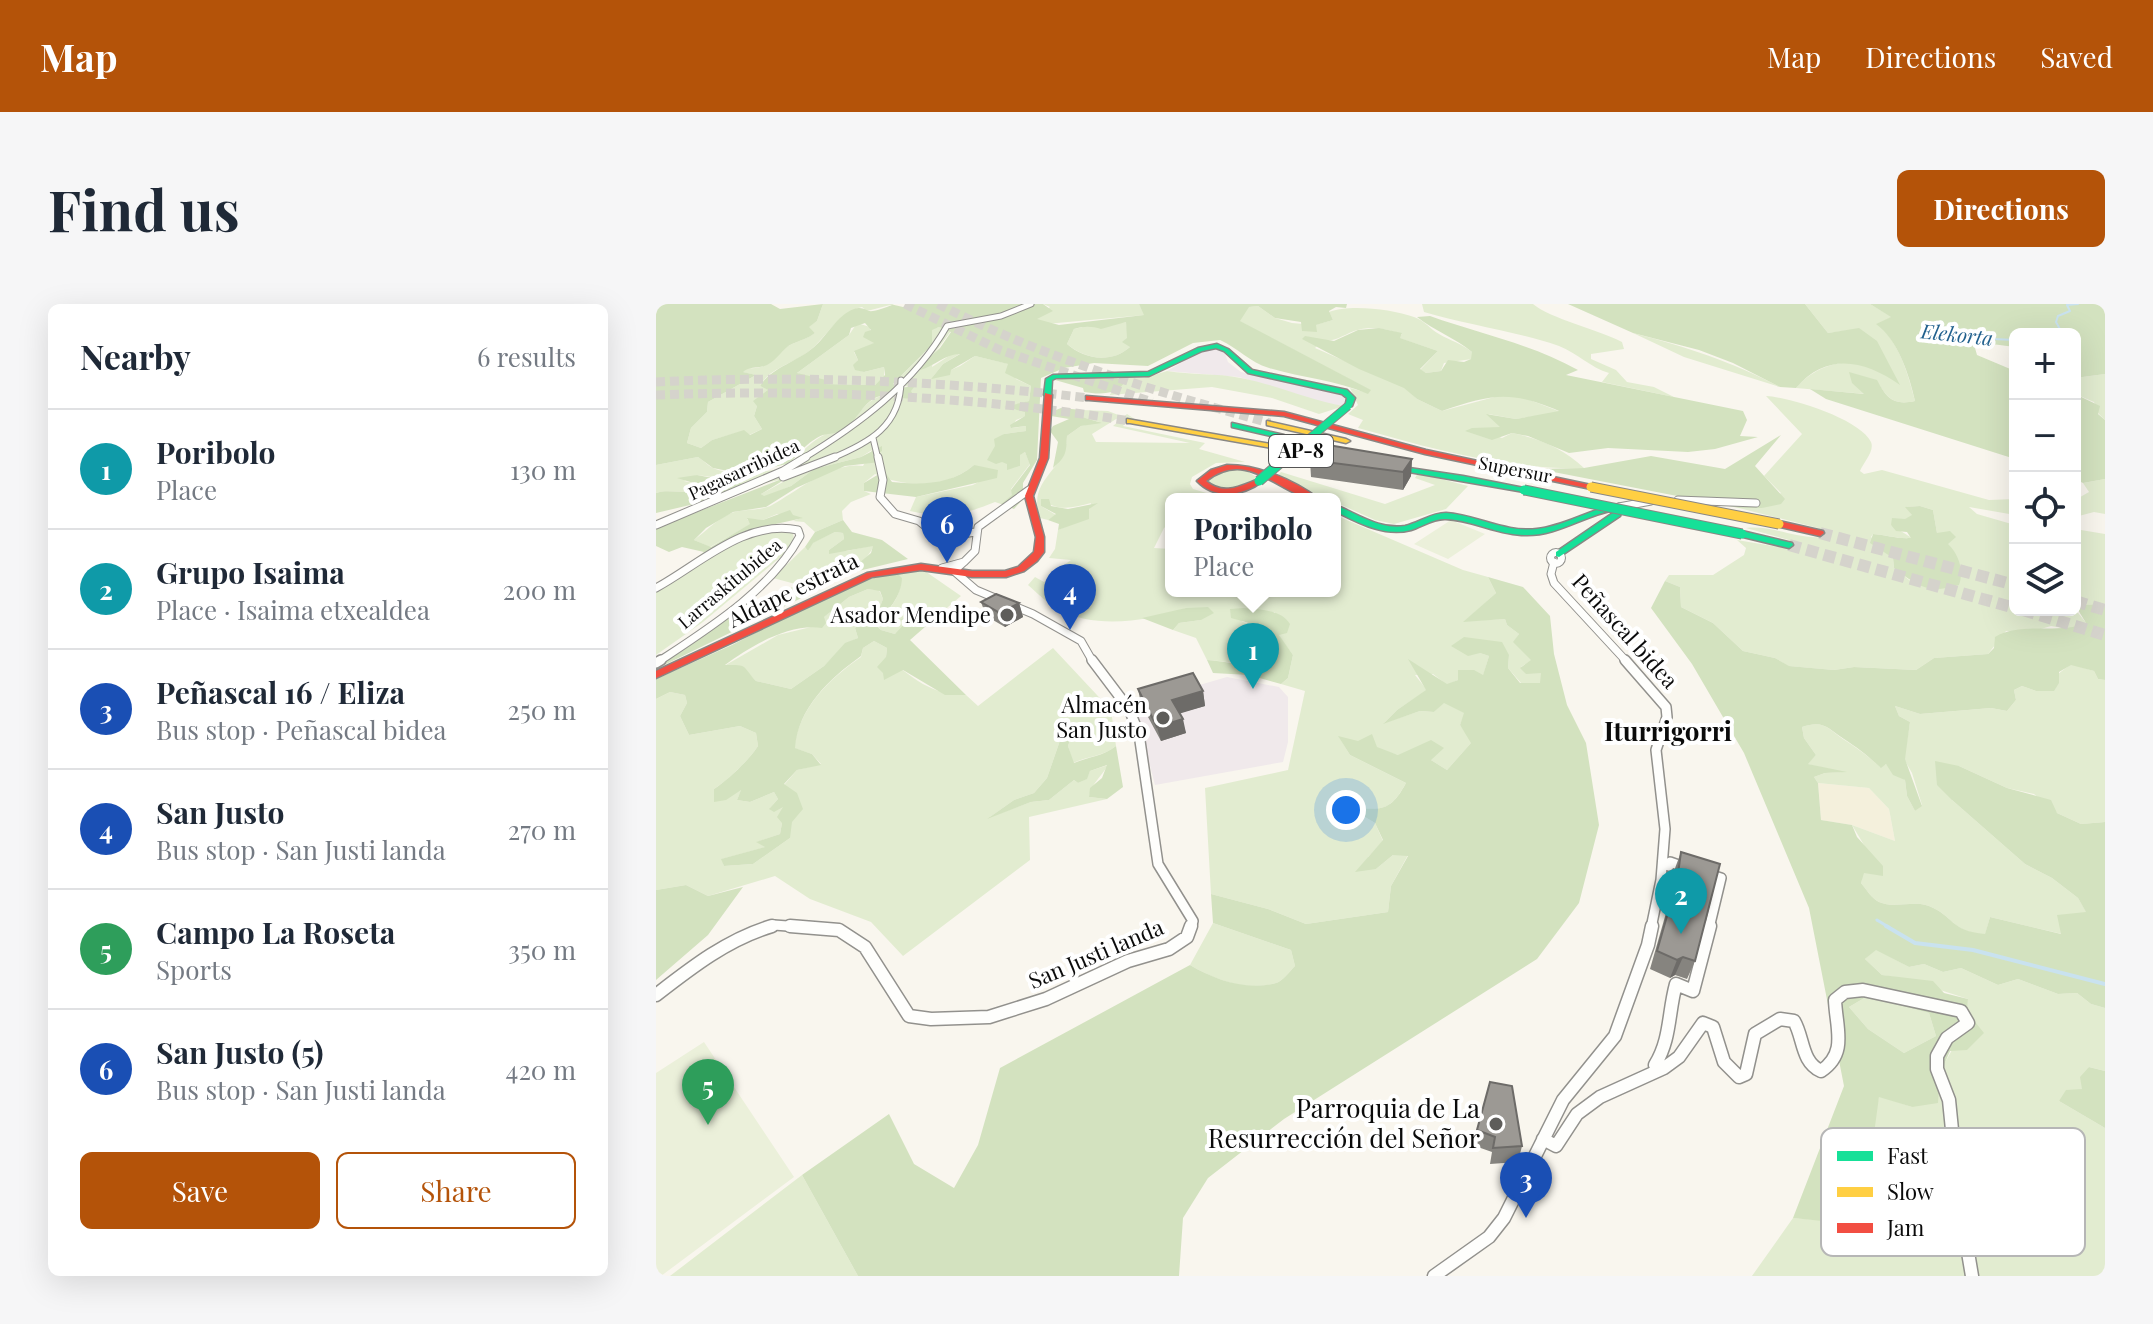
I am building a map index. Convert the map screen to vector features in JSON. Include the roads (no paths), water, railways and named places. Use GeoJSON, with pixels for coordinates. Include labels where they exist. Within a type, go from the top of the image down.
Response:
{"type":"FeatureCollection","features":[{"type":"Feature","properties":{"kind":"main road"},"geometry":{"type":"LineString","coordinates":[[948,570],[995,575],[1010,572],[1033,561],[1040,551],[1042,541],[1029,490],[1044,458],[1049,380],[1055,376],[1146,375],[1206,347],[1219,346],[1227,349],[1238,366],[1250,372],[1347,393],[1351,398],[1348,406],[1264,477],[1259,481],[1242,490],[1225,493],[1207,488],[1201,481],[1215,469],[1238,466],[1264,477],[1301,493]]}},
{"type":"Feature","properties":{"kind":"main road"},"geometry":{"type":"LineString","coordinates":[[1089,398],[1271,412],[1425,452],[1546,479]]}},
{"type":"Feature","properties":{"kind":"main road","name":"AP-8"},"geometry":{"type":"LineString","coordinates":[[1130,421],[1351,456],[1235,425]]}},
{"type":"Feature","properties":{"kind":"main road","name":"Supersur"},"geometry":{"type":"LineString","coordinates":[[1270,423],[1394,451],[1820,533]]}},
{"type":"Feature","properties":{"kind":"main road","name":"Supersur"},"geometry":{"type":"LineString","coordinates":[[1382,462],[1789,545]]}},
{"type":"Feature","properties":{"kind":"main road"},"geometry":{"type":"LineString","coordinates":[[1341,510],[1388,529],[1405,528],[1433,516],[1445,516],[1495,529],[1527,532],[1557,528],[1603,508],[1619,507]]}},
{"type":"Feature","properties":{"kind":"main road","name":"Peñascal bidea"},"geometry":{"type":"LineString","coordinates":[[1557,558],[1617,514],[1621,509],[1619,507]]}},
{"type":"Feature","properties":{"kind":"main road","name":"Aldape estrata"},"geometry":{"type":"LineString","coordinates":[[656,675],[861,577],[906,567],[948,570]]}},
{"type":"Feature","properties":{"kind":"street","name":"Pagasarribidea"},"geometry":{"type":"LineString","coordinates":[[656,525],[795,465],[855,427],[931,354],[947,326],[1001,316],[1031,304]]}},
{"type":"Feature","properties":{"kind":"street"},"geometry":{"type":"LineString","coordinates":[[749,487],[818,464],[873,438],[890,424],[902,393],[901,380]]}},
{"type":"Feature","properties":{"kind":"street"},"geometry":{"type":"LineString","coordinates":[[873,438],[883,480],[880,497],[889,509],[919,521],[935,534],[945,537],[975,532],[1029,490]]}},
{"type":"Feature","properties":{"kind":"street"},"geometry":{"type":"LineString","coordinates":[[1619,507],[1660,501],[1756,503]]}},
{"type":"Feature","properties":{"kind":"street","name":"Larraskitubidea"},"geometry":{"type":"LineString","coordinates":[[656,588],[760,529],[788,526],[798,530],[800,536],[796,549],[771,573],[656,663]]}},
{"type":"Feature","properties":{"kind":"street"},"geometry":{"type":"LineString","coordinates":[[948,570],[964,562],[975,551],[975,532]]}},
{"type":"Feature","properties":{"kind":"street","name":"Peñascal bidea"},"geometry":{"type":"LineString","coordinates":[[1434,1276],[1489,1237],[1504,1218],[1563,1100],[1615,1036],[1648,945],[1663,864],[1665,829],[1656,750],[1667,717],[1666,707],[1594,623],[1554,583],[1551,574],[1557,558]]}},
{"type":"Feature","properties":{"kind":"street","name":"San Justi landa"},"geometry":{"type":"LineString","coordinates":[[656,995],[686,971],[744,934],[774,925],[839,930],[865,947],[909,1016],[931,1019],[983,1017],[1046,999],[1128,961],[1169,949],[1187,937],[1193,921],[1158,864],[1139,734],[1129,709],[1098,671],[1081,641],[1033,614],[976,590],[948,570]]}},
{"type":"Feature","properties":{"kind":"street"},"geometry":{"type":"LineString","coordinates":[[1655,1065],[1667,1045],[1669,1009],[1676,984],[1693,991],[1696,984],[1721,878],[1670,862],[1669,866],[1663,864]]}},
{"type":"Feature","properties":{"kind":"street"},"geometry":{"type":"LineString","coordinates":[[1543,1139],[1556,1146],[1577,1114],[1600,1097],[1664,1068],[1679,1057],[1703,1023],[1713,1027],[1717,1049],[1732,1073],[1739,1077],[1746,1074],[1750,1066],[1751,1044],[1755,1034],[1780,1019],[1794,1021],[1800,1028],[1807,1060],[1813,1069],[1821,1071],[1829,1067],[1842,1040],[1835,1000],[1845,992],[1863,990],[1961,1011],[1966,1015],[1968,1023],[1947,1038],[1937,1056],[1937,1069],[1949,1100],[1952,1128]]}},
{"type":"Feature","properties":{"kind":"street"},"geometry":{"type":"LineString","coordinates":[[1969,1256],[1972,1276]]}},
{"type":"Feature","properties":{"kind":"waterway","name":"Elekorta"},"geometry":{"type":"LineString","coordinates":[[2059,328],[2056,322],[2058,316],[2070,311],[2067,305],[2078,304]]}},
{"type":"Feature","properties":{"kind":"waterway","name":"Elekorta"},"geometry":{"type":"LineString","coordinates":[[1971,338],[2009,340]]}},
{"type":"Feature","properties":{"kind":"waterway"},"geometry":{"type":"LineString","coordinates":[[1877,920],[1890,928]]}},
{"type":"Feature","properties":{"kind":"waterway"},"geometry":{"type":"LineString","coordinates":[[1886,926],[1915,943],[1973,950],[2105,984]]}},
{"type":"Feature","properties":{"kind":"tunnel"},"geometry":{"type":"LineString","coordinates":[[905,304],[1000,350],[1152,402]]}},
{"type":"Feature","properties":{"kind":"tunnel"},"geometry":{"type":"LineString","coordinates":[[938,304],[1019,341],[1101,372],[1270,423]]}},
{"type":"Feature","properties":{"kind":"tunnel"},"geometry":{"type":"LineString","coordinates":[[656,382],[765,379],[873,381],[981,387],[1089,398]]}},
{"type":"Feature","properties":{"kind":"tunnel"},"geometry":{"type":"LineString","coordinates":[[656,395],[775,393],[894,396],[1071,412],[1130,421]]}},
{"type":"Feature","properties":{"kind":"tunnel"},"geometry":{"type":"LineString","coordinates":[[1820,533],[2009,583]]}},
{"type":"Feature","properties":{"kind":"tunnel"},"geometry":{"type":"LineString","coordinates":[[1789,545],[2009,606]]}},
{"type":"Feature","properties":{"kind":"tunnel"},"geometry":{"type":"LineString","coordinates":[[2081,603],[2105,610]]}},
{"type":"Feature","properties":{"kind":"tunnel"},"geometry":{"type":"LineString","coordinates":[[2043,616],[2105,635]]}},
{"type":"Feature","properties":{"kind":"place","name":"San Justo (5)"},"geometry":{"type":"Point","coordinates":[947,563]}},
{"type":"Feature","properties":{"kind":"place","name":"Asador Mendipe"},"geometry":{"type":"Point","coordinates":[1007,615]}},
{"type":"Feature","properties":{"kind":"place","name":"San Justo"},"geometry":{"type":"Point","coordinates":[1070,630]}},
{"type":"Feature","properties":{"kind":"place","name":"Poribolo"},"geometry":{"type":"Point","coordinates":[1253,689]}},
{"type":"Feature","properties":{"kind":"place","name":"Almacén San Justo"},"geometry":{"type":"Point","coordinates":[1163,718]}},
{"type":"Feature","properties":{"kind":"place","name":"Grupo Isaima"},"geometry":{"type":"Point","coordinates":[1681,934]}},
{"type":"Feature","properties":{"kind":"place","name":"Parroquia de La Resurrección del Señor"},"geometry":{"type":"Point","coordinates":[1496,1124]}},
{"type":"Feature","properties":{"kind":"place","name":"Campo La Roseta"},"geometry":{"type":"Point","coordinates":[708,1125]}},
{"type":"Feature","properties":{"kind":"place","name":"Peñascal 16 / Eliza"},"geometry":{"type":"Point","coordinates":[1526,1218]}},
{"type":"Feature","properties":{"kind":"district","name":"Iturrigorri"},"geometry":{"type":"Point","coordinates":[1668,732]}}]}
